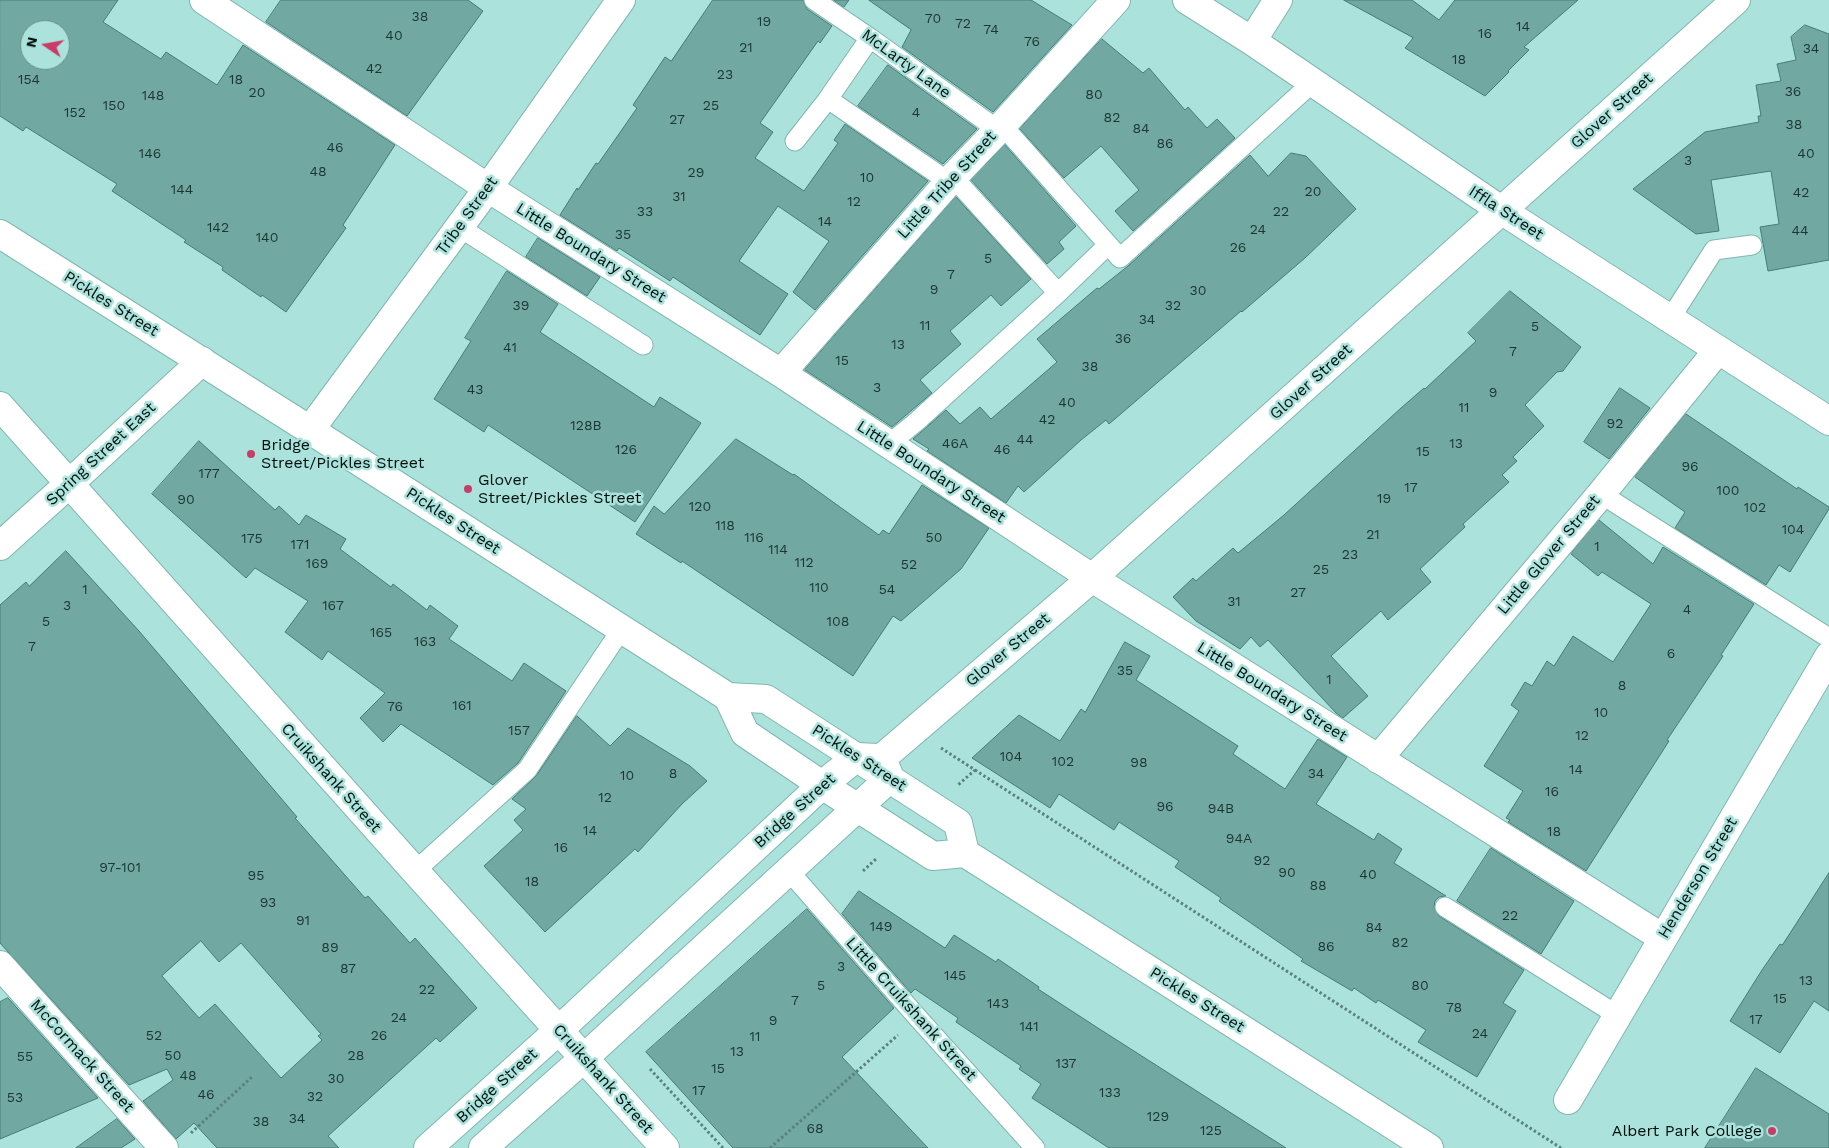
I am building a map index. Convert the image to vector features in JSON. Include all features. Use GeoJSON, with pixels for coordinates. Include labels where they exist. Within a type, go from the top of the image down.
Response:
{"type":"FeatureCollection","features":[{"type":"Feature","properties":{"kind":"street","name":"Little Boundary Street"},"geometry":{"type":"LineString","coordinates":[[205,0],[488,188],[781,373],[1092,578],[1663,938]]}},
{"type":"Feature","properties":{"kind":"street","name":"Tribe Street"},"geometry":{"type":"LineString","coordinates":[[310,430],[488,188],[621,0]]}},
{"type":"Feature","properties":{"kind":"street","name":"Little Tribe Street"},"geometry":{"type":"LineString","coordinates":[[781,373],[951,179],[1116,0]]}},
{"type":"Feature","properties":{"kind":"street","name":"Iffla Street"},"geometry":{"type":"LineString","coordinates":[[1188,0],[1252,41],[1501,210],[1829,421]]}},
{"type":"Feature","properties":{"kind":"street"},"geometry":{"type":"LineString","coordinates":[[1252,41],[1278,0]]}},
{"type":"Feature","properties":{"kind":"street","name":"Glover Street"},"geometry":{"type":"LineString","coordinates":[[876,764],[1092,578],[1736,0]]}},
{"type":"Feature","properties":{"kind":"street","name":"Pickles Street"},"geometry":{"type":"LineString","coordinates":[[0,234],[202,361],[621,630],[728,696],[766,699],[876,764],[958,823],[965,853],[1429,1148]]}},
{"type":"Feature","properties":{"kind":"street","name":"Little Glover Street"},"geometry":{"type":"LineString","coordinates":[[1378,759],[1718,350]]}},
{"type":"Feature","properties":{"kind":"street","name":"Spring Street East"},"geometry":{"type":"LineString","coordinates":[[0,546],[70,484],[202,361]]}},
{"type":"Feature","properties":{"kind":"street","name":"Cruikshank Street"},"geometry":{"type":"LineString","coordinates":[[0,406],[415,872],[665,1148]]}},
{"type":"Feature","properties":{"kind":"street","name":"Henderson Street"},"geometry":{"type":"LineString","coordinates":[[1568,1100],[1829,656]]}},
{"type":"Feature","properties":{"kind":"street"},"geometry":{"type":"LineString","coordinates":[[728,696],[746,733],[822,785],[933,856],[965,853]]}},
{"type":"Feature","properties":{"kind":"street"},"geometry":{"type":"LineString","coordinates":[[483,1148],[858,808],[876,764]]}},
{"type":"Feature","properties":{"kind":"street","name":"Bridge Street"},"geometry":{"type":"LineString","coordinates":[[428,1148],[559,1030],[822,785],[876,764]]}},
{"type":"Feature","properties":{"kind":"street","name":"McCormack Street"},"geometry":{"type":"LineString","coordinates":[[0,965],[164,1148]]}},
{"type":"Feature","properties":{"kind":"lane","name":"McLarty Lane"},"geometry":{"type":"LineString","coordinates":[[814,0],[1000,127],[1108,245]]}},
{"type":"Feature","properties":{"kind":"lane"},"geometry":{"type":"LineString","coordinates":[[795,141],[828,99],[870,38]]}},
{"type":"Feature","properties":{"kind":"lane"},"geometry":{"type":"LineString","coordinates":[[889,444],[916,422],[1058,293],[1108,245],[1120,258],[1312,83]]}},
{"type":"Feature","properties":{"kind":"lane"},"geometry":{"type":"LineString","coordinates":[[828,99],[951,179],[1058,293]]}},
{"type":"Feature","properties":{"kind":"lane"},"geometry":{"type":"LineString","coordinates":[[458,227],[643,345]]}},
{"type":"Feature","properties":{"kind":"lane"},"geometry":{"type":"LineString","coordinates":[[1670,319],[1714,250],[1752,245]]}},
{"type":"Feature","properties":{"kind":"lane"},"geometry":{"type":"LineString","coordinates":[[1600,494],[1829,638]]}},
{"type":"Feature","properties":{"kind":"lane"},"geometry":{"type":"LineString","coordinates":[[415,872],[527,770],[621,630]]}},
{"type":"Feature","properties":{"kind":"lane","name":"Little Cruikshank Street"},"geometry":{"type":"LineString","coordinates":[[788,870],[1035,1148]]}},
{"type":"Feature","properties":{"kind":"lane"},"geometry":{"type":"LineString","coordinates":[[1445,907],[1617,1015]]}},
{"type":"Feature","properties":{"kind":"path"},"geometry":{"type":"LineString","coordinates":[[975,770],[1561,1148]]}},
{"type":"Feature","properties":{"kind":"path"},"geometry":{"type":"LineString","coordinates":[[770,1148],[918,1018]]}},
{"type":"Feature","properties":{"kind":"path"},"geometry":{"type":"LineString","coordinates":[[650,1069],[722,1148]]}},
{"type":"Feature","properties":{"kind":"path"},"geometry":{"type":"LineString","coordinates":[[188,1135],[253,1076]]}},
{"type":"Feature","properties":{"kind":"building"},"geometry":{"type":"Polygon","coordinates":[[[0,0],[118,0],[103,22],[161,59],[166,52],[217,85],[243,45],[395,145],[343,225],[346,228],[286,312],[222,270],[223,267],[184,242],[186,240],[112,191],[117,184],[26,127],[23,131],[0,116],[0,0]]]}},
{"type":"Feature","properties":{"kind":"building"},"geometry":{"type":"Polygon","coordinates":[[[281,0],[468,0],[483,11],[407,116],[266,22],[281,0]]]}},
{"type":"Feature","properties":{"kind":"building"},"geometry":{"type":"Polygon","coordinates":[[[713,0],[803,0],[807,9],[832,26],[820,43],[818,41],[760,123],[773,132],[755,158],[804,191],[838,143],[834,140],[845,124],[928,181],[815,310],[793,292],[829,241],[778,206],[739,261],[788,294],[760,335],[673,277],[670,281],[619,248],[617,251],[560,215],[577,188],[578,190],[596,163],[598,164],[637,108],[633,105],[665,57],[671,61],[713,0]]]}},
{"type":"Feature","properties":{"kind":"building"},"geometry":{"type":"Polygon","coordinates":[[[834,0],[849,0],[844,7],[834,0]]]}},
{"type":"Feature","properties":{"kind":"building"},"geometry":{"type":"Polygon","coordinates":[[[869,0],[1031,0],[1072,25],[993,112],[902,47],[911,30],[869,0]]]}},
{"type":"Feature","properties":{"kind":"building"},"geometry":{"type":"Polygon","coordinates":[[[1344,0],[1412,0],[1439,20],[1455,0],[1578,0],[1524,47],[1529,50],[1485,96],[1405,48],[1413,38],[1344,0]]]}},
{"type":"Feature","properties":{"kind":"building"},"geometry":{"type":"Polygon","coordinates":[[[1805,25],[1829,34],[1829,260],[1768,271],[1760,227],[1779,224],[1771,171],[1711,180],[1719,231],[1696,234],[1633,189],[1705,132],[1759,122],[1758,116],[1761,116],[1756,85],[1781,81],[1777,64],[1796,60],[1791,37],[1805,25]]]}},
{"type":"Feature","properties":{"kind":"building"},"geometry":{"type":"Polygon","coordinates":[[[1102,39],[1143,73],[1149,68],[1185,110],[1188,107],[1207,128],[1217,119],[1235,138],[1133,231],[1115,211],[1139,190],[1101,146],[1064,178],[1020,129],[1102,39]]]}},
{"type":"Feature","properties":{"kind":"building"},"geometry":{"type":"Polygon","coordinates":[[[888,65],[977,129],[943,164],[858,106],[888,65]]]}},
{"type":"Feature","properties":{"kind":"building"},"geometry":{"type":"Polygon","coordinates":[[[1005,145],[1076,226],[1059,242],[1064,249],[1047,264],[971,180],[1005,145]]]}},
{"type":"Feature","properties":{"kind":"building"},"geometry":{"type":"Polygon","coordinates":[[[1291,153],[1306,156],[1356,209],[1305,258],[1242,312],[1109,424],[1106,420],[1081,440],[1024,492],[1018,486],[1006,503],[927,451],[929,449],[913,439],[946,410],[960,424],[980,407],[991,419],[1057,362],[1037,339],[1097,288],[1099,289],[1128,266],[1250,155],[1268,176],[1291,153]]]}},
{"type":"Feature","properties":{"kind":"building"},"geometry":{"type":"Polygon","coordinates":[[[956,197],[1031,279],[1001,306],[991,295],[950,331],[961,344],[920,380],[932,393],[892,427],[805,370],[956,197]]]}},
{"type":"Feature","properties":{"kind":"building"},"geometry":{"type":"Polygon","coordinates":[[[538,238],[600,277],[587,296],[526,257],[538,238]]]}},
{"type":"Feature","properties":{"kind":"building"},"geometry":{"type":"Polygon","coordinates":[[[507,271],[558,304],[540,332],[654,407],[660,397],[701,423],[635,522],[488,425],[484,432],[434,399],[471,341],[465,338],[507,271]]]}},
{"type":"Feature","properties":{"kind":"building"},"geometry":{"type":"Polygon","coordinates":[[[1510,291],[1581,347],[1563,371],[1557,372],[1525,405],[1544,426],[1513,457],[1517,461],[1502,475],[1509,482],[1463,524],[1465,527],[1420,569],[1431,582],[1388,620],[1381,611],[1331,656],[1368,696],[1343,718],[1336,713],[1268,640],[1260,647],[1251,637],[1240,649],[1196,621],[1173,597],[1193,578],[1196,581],[1233,548],[1238,553],[1284,515],[1401,408],[1425,389],[1476,341],[1468,333],[1510,291]]]}},
{"type":"Feature","properties":{"kind":"building"},"geometry":{"type":"Polygon","coordinates":[[[1620,388],[1650,408],[1609,459],[1584,442],[1620,388]]]}},
{"type":"Feature","properties":{"kind":"building"},"geometry":{"type":"Polygon","coordinates":[[[1686,414],[1797,489],[1798,487],[1829,507],[1790,572],[1779,565],[1766,585],[1675,528],[1685,512],[1635,477],[1686,414]]]}},
{"type":"Feature","properties":{"kind":"building"},"geometry":{"type":"Polygon","coordinates":[[[736,439],[794,474],[879,535],[883,530],[889,534],[922,485],[989,528],[961,569],[901,621],[893,616],[853,676],[682,561],[681,563],[636,534],[654,506],[664,514],[736,439]]]}},
{"type":"Feature","properties":{"kind":"building"},"geometry":{"type":"Polygon","coordinates":[[[199,441],[275,510],[279,506],[299,525],[306,515],[346,539],[340,549],[391,587],[393,584],[427,610],[430,605],[458,626],[449,639],[512,681],[524,663],[566,691],[518,763],[493,785],[401,724],[383,742],[360,718],[385,693],[328,651],[322,660],[285,632],[308,601],[255,568],[246,578],[152,494],[199,441]]]}},
{"type":"Feature","properties":{"kind":"building"},"geometry":{"type":"Polygon","coordinates":[[[1599,520],[1653,564],[1663,547],[1754,604],[1586,871],[1508,822],[1510,820],[1506,818],[1523,791],[1484,766],[1519,711],[1511,705],[1525,682],[1532,686],[1547,661],[1554,666],[1573,636],[1613,662],[1651,604],[1602,572],[1598,576],[1571,554],[1599,520]]]}},
{"type":"Feature","properties":{"kind":"building"},"geometry":{"type":"Polygon","coordinates":[[[66,551],[139,631],[297,817],[295,818],[365,898],[368,896],[410,943],[415,938],[477,1008],[440,1042],[436,1038],[328,1136],[339,1148],[217,1148],[194,1123],[176,1139],[143,1101],[173,1080],[167,1069],[129,1085],[0,943],[0,605],[26,582],[29,586],[66,551]],[[201,941],[162,976],[199,1018],[215,1004],[281,1078],[322,1040],[318,1036],[321,1034],[241,943],[219,962],[201,941]]]}},
{"type":"Feature","properties":{"kind":"building"},"geometry":{"type":"Polygon","coordinates":[[[1125,642],[1150,656],[1136,680],[1238,746],[1233,754],[1285,789],[1318,739],[1347,757],[1316,804],[1374,840],[1378,833],[1402,849],[1394,863],[1446,896],[1439,897],[1435,901],[1434,907],[1439,916],[1524,970],[1503,1003],[1516,1011],[1477,1077],[1418,1042],[1426,1030],[1378,1000],[1376,1003],[1354,988],[1352,991],[1301,961],[1303,959],[1219,901],[1221,898],[1175,867],[1179,861],[1119,822],[1114,830],[1059,794],[1050,808],[972,758],[1019,715],[1060,741],[1081,709],[1085,712],[1125,642]]]}},
{"type":"Feature","properties":{"kind":"building"},"geometry":{"type":"Polygon","coordinates":[[[577,716],[610,746],[628,728],[690,766],[707,781],[682,804],[638,852],[635,849],[545,932],[484,866],[523,830],[514,820],[526,809],[512,799],[536,776],[577,716]]]}},
{"type":"Feature","properties":{"kind":"building"},"geometry":{"type":"Polygon","coordinates":[[[1491,848],[1574,901],[1541,954],[1457,901],[1491,848]]]}},
{"type":"Feature","properties":{"kind":"building"},"geometry":{"type":"Polygon","coordinates":[[[1829,873],[1829,1011],[1814,1001],[1780,1053],[1730,1021],[1762,970],[1780,944],[1782,945],[1829,873]]]}},
{"type":"Feature","properties":{"kind":"building"},"geometry":{"type":"Polygon","coordinates":[[[859,891],[945,948],[954,935],[996,962],[998,959],[1039,987],[1038,989],[1286,1148],[1109,1148],[1032,1098],[1041,1084],[1019,1069],[1021,1066],[956,1022],[958,1018],[915,989],[911,993],[842,914],[859,891]]]}},
{"type":"Feature","properties":{"kind":"building"},"geometry":{"type":"Polygon","coordinates":[[[807,909],[894,1008],[842,1057],[928,1148],[733,1148],[646,1052],[807,909]]]}},
{"type":"Feature","properties":{"kind":"building"},"geometry":{"type":"Polygon","coordinates":[[[8,998],[98,1098],[0,1139],[0,1002],[8,998]]]}},
{"type":"Feature","properties":{"kind":"building","name":"Albert Park College"},"geometry":{"type":"Polygon","coordinates":[[[1756,1068],[1829,1114],[1829,1148],[1705,1148],[1756,1068]]]}},
{"type":"Feature","properties":{"kind":"building"},"geometry":{"type":"Polygon","coordinates":[[[117,1119],[135,1139],[121,1148],[76,1148],[117,1119]]]}},
{"type":"Feature","properties":{"kind":"place","name":"Bridge Street/Pickles Street"},"geometry":{"type":"Point","coordinates":[251,454]}},
{"type":"Feature","properties":{"kind":"place","name":"Glover Street/Pickles Street"},"geometry":{"type":"Point","coordinates":[468,489]}},
{"type":"Feature","properties":{"kind":"place","name":"Albert Park College"},"geometry":{"type":"Point","coordinates":[1772,1131]}}]}
